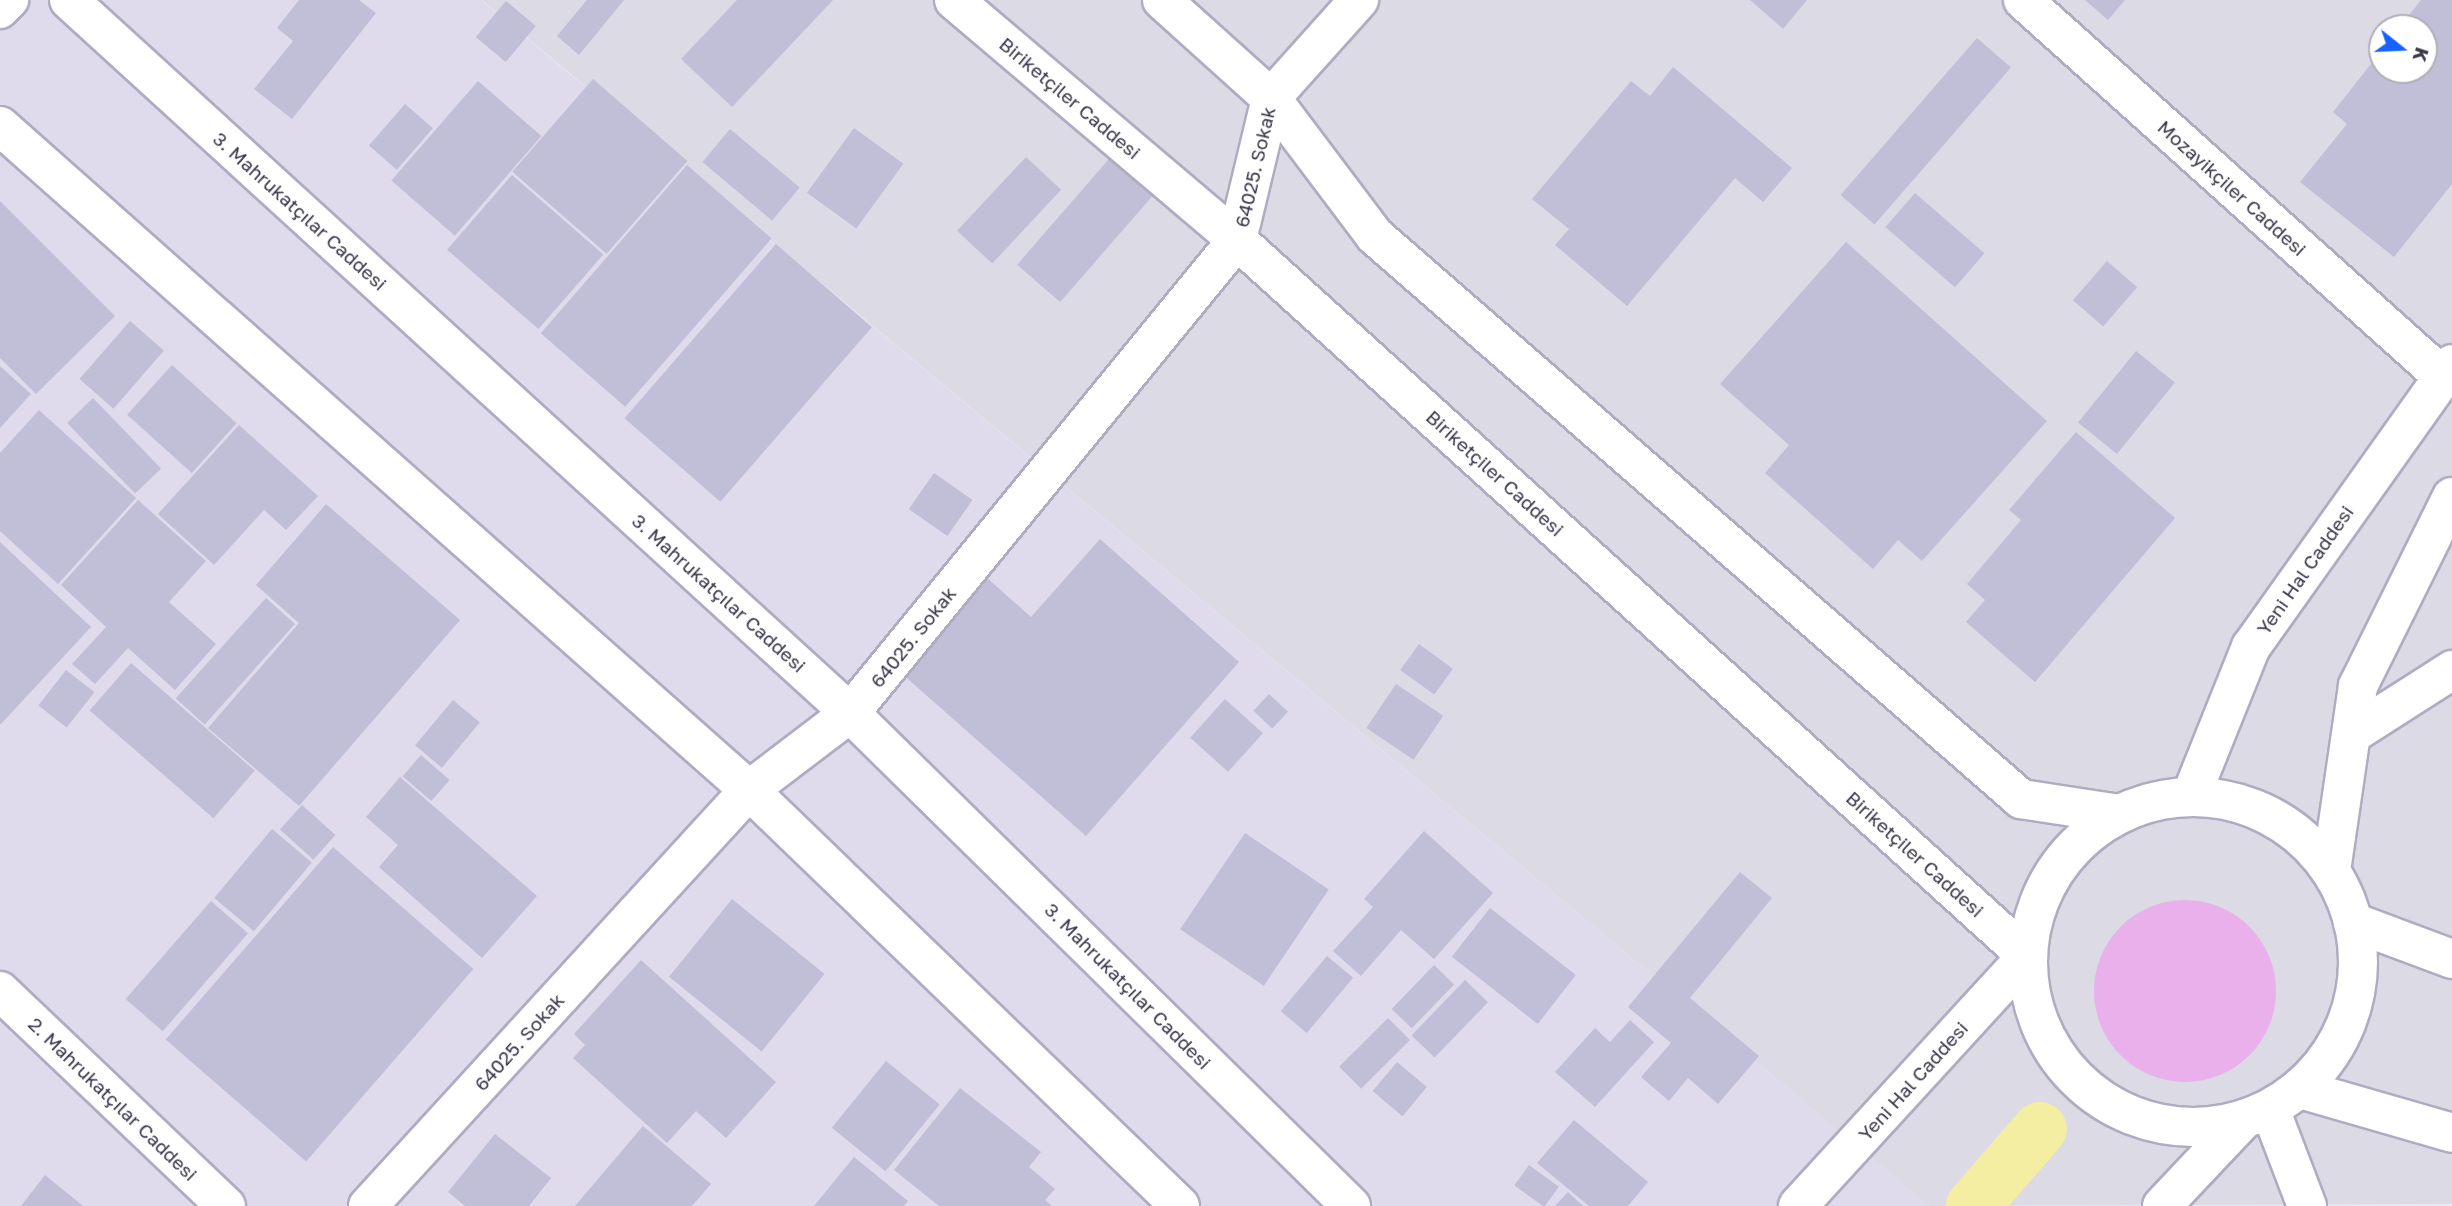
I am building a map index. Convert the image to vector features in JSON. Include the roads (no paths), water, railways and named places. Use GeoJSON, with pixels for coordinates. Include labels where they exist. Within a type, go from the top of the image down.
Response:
{"type":"FeatureCollection","features":[{"type":"Feature","properties":{"kind":"street"},"geometry":{"type":"LineString","coordinates":[[0,9],[9,0]]}},
{"type":"Feature","properties":{"kind":"street","name":"3. Mahrukatçılar Caddesi"},"geometry":{"type":"LineString","coordinates":[[69,0],[850,713],[1351,1206]]}},
{"type":"Feature","properties":{"kind":"street","name":"Biriketçiler Caddesi"},"geometry":{"type":"LineString","coordinates":[[954,0],[1237,240],[2027,956]]}},
{"type":"Feature","properties":{"kind":"street"},"geometry":{"type":"LineString","coordinates":[[1162,0],[1271,98],[1375,236],[2021,799],[2119,814]]}},
{"type":"Feature","properties":{"kind":"street","name":"64025. Sokak"},"geometry":{"type":"LineString","coordinates":[[368,1206],[749,790],[850,713],[1237,240],[1271,98],[1359,0]]}},
{"type":"Feature","properties":{"kind":"street","name":"Mozayikçiler Caddesi"},"geometry":{"type":"LineString","coordinates":[[2023,0],[2447,370]]}},
{"type":"Feature","properties":{"kind":"street"},"geometry":{"type":"LineString","coordinates":[[0,126],[749,790],[1180,1206]]}},
{"type":"Feature","properties":{"kind":"street","name":"Yeni Hal Caddesi"},"geometry":{"type":"LineString","coordinates":[[2192,796],[2251,647],[2447,370]]}},
{"type":"Feature","properties":{"kind":"street"},"geometry":{"type":"LineString","coordinates":[[2331,872],[2358,686],[2452,497]]}},
{"type":"Feature","properties":{"kind":"street"},"geometry":{"type":"LineString","coordinates":[[2352,734],[2452,670]]}},
{"type":"Feature","properties":{"kind":"street"},"geometry":{"type":"LineString","coordinates":[[2162,1206],[2271,1106],[2328,1058],[2347,1022],[2357,982],[2353,922],[2331,872],[2294,831],[2246,805],[2192,796],[2155,801],[2119,814],[2082,839],[2054,872],[2035,912],[2027,956],[2034,1008],[2056,1056],[2092,1094],[2138,1119],[2190,1129],[2271,1106],[2452,1133]]}},
{"type":"Feature","properties":{"kind":"street"},"geometry":{"type":"LineString","coordinates":[[2353,922],[2452,959]]}},
{"type":"Feature","properties":{"kind":"street","name":"Yeni Hal Caddesi"},"geometry":{"type":"LineString","coordinates":[[1798,1206],[2027,956]]}},
{"type":"Feature","properties":{"kind":"street","name":"2. Mahrukatçılar Caddesi"},"geometry":{"type":"LineString","coordinates":[[0,992],[226,1206]]}},
{"type":"Feature","properties":{"kind":"street"},"geometry":{"type":"LineString","coordinates":[[2271,1106],[2307,1206]]}},
{"type":"Feature","properties":{"kind":"waterway"},"geometry":{"type":"LineString","coordinates":[[1973,1206],[2040,1129]]}}]}
